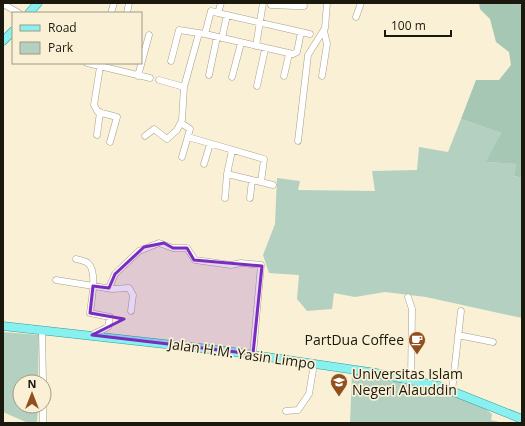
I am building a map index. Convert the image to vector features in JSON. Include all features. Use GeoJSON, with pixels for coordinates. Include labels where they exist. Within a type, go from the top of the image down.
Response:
{"type":"FeatureCollection","features":[{"type":"Feature","properties":{"kind":"main road"},"geometry":{"type":"LineString","coordinates":[[30,12],[38,3]]}},
{"type":"Feature","properties":{"kind":"main road"},"geometry":{"type":"LineString","coordinates":[[3,41],[12,33]]}},
{"type":"Feature","properties":{"kind":"main road","name":"Jalan H.M. Yasin Limpo"},"geometry":{"type":"LineString","coordinates":[[3,326],[253,354],[411,379],[452,391],[522,419]]}},
{"type":"Feature","properties":{"kind":"street"},"geometry":{"type":"LineString","coordinates":[[218,13],[221,3]]}},
{"type":"Feature","properties":{"kind":"street"},"geometry":{"type":"LineString","coordinates":[[256,46],[263,3]]}},
{"type":"Feature","properties":{"kind":"street"},"geometry":{"type":"LineString","coordinates":[[322,76],[327,44],[324,31],[327,3]]}},
{"type":"Feature","properties":{"kind":"street"},"geometry":{"type":"LineString","coordinates":[[356,17],[361,3]]}},
{"type":"Feature","properties":{"kind":"street"},"geometry":{"type":"LineString","coordinates":[[3,4],[18,12]]}},
{"type":"Feature","properties":{"kind":"street"},"geometry":{"type":"LineString","coordinates":[[271,5],[294,4],[304,6]]}},
{"type":"Feature","properties":{"kind":"street"},"geometry":{"type":"LineString","coordinates":[[146,136],[152,129],[168,139],[181,123],[184,87],[210,11],[310,34]]}},
{"type":"Feature","properties":{"kind":"street"},"geometry":{"type":"LineString","coordinates":[[209,75],[227,15]]}},
{"type":"Feature","properties":{"kind":"street"},"geometry":{"type":"LineString","coordinates":[[171,62],[179,30],[289,54],[295,54],[297,52],[301,32]]}},
{"type":"Feature","properties":{"kind":"street"},"geometry":{"type":"LineString","coordinates":[[298,141],[308,55],[324,31]]}},
{"type":"Feature","properties":{"kind":"street"},"geometry":{"type":"LineString","coordinates":[[142,61],[149,35]]}},
{"type":"Feature","properties":{"kind":"street"},"geometry":{"type":"LineString","coordinates":[[232,77],[241,43]]}},
{"type":"Feature","properties":{"kind":"street"},"geometry":{"type":"LineString","coordinates":[[256,86],[266,49]]}},
{"type":"Feature","properties":{"kind":"street"},"geometry":{"type":"LineString","coordinates":[[284,76],[289,54]]}},
{"type":"Feature","properties":{"kind":"street"},"geometry":{"type":"LineString","coordinates":[[90,64],[100,68],[150,78]]}},
{"type":"Feature","properties":{"kind":"street"},"geometry":{"type":"LineString","coordinates":[[114,70],[116,64]]}},
{"type":"Feature","properties":{"kind":"street"},"geometry":{"type":"LineString","coordinates":[[138,76],[141,64]]}},
{"type":"Feature","properties":{"kind":"street"},"geometry":{"type":"LineString","coordinates":[[100,68],[94,105],[100,112],[117,117],[110,142]]}},
{"type":"Feature","properties":{"kind":"street"},"geometry":{"type":"LineString","coordinates":[[159,80],[184,87]]}},
{"type":"Feature","properties":{"kind":"street"},"geometry":{"type":"LineString","coordinates":[[97,135],[100,112]]}},
{"type":"Feature","properties":{"kind":"street"},"geometry":{"type":"LineString","coordinates":[[181,123],[190,128],[182,157]]}},
{"type":"Feature","properties":{"kind":"street"},"geometry":{"type":"LineString","coordinates":[[188,137],[265,160],[262,182]]}},
{"type":"Feature","properties":{"kind":"street"},"geometry":{"type":"LineString","coordinates":[[204,164],[210,144]]}},
{"type":"Feature","properties":{"kind":"street"},"geometry":{"type":"LineString","coordinates":[[225,198],[232,151]]}},
{"type":"Feature","properties":{"kind":"street"},"geometry":{"type":"LineString","coordinates":[[228,174],[273,185]]}},
{"type":"Feature","properties":{"kind":"street"},"geometry":{"type":"LineString","coordinates":[[250,198],[252,180]]}},
{"type":"Feature","properties":{"kind":"street"},"geometry":{"type":"LineString","coordinates":[[109,288],[115,274],[139,251],[159,243],[173,248],[187,248],[195,260],[230,265],[241,263],[261,265],[253,354]]}},
{"type":"Feature","properties":{"kind":"street"},"geometry":{"type":"LineString","coordinates":[[76,259],[89,264],[91,268],[93,286],[90,313],[110,317],[108,327],[92,335]]}},
{"type":"Feature","properties":{"kind":"street"},"geometry":{"type":"LineString","coordinates":[[56,280],[109,288],[126,288],[130,290],[133,299],[131,310]]}},
{"type":"Feature","properties":{"kind":"street"},"geometry":{"type":"LineString","coordinates":[[408,297],[412,309],[411,379]]}},
{"type":"Feature","properties":{"kind":"street"},"geometry":{"type":"LineString","coordinates":[[452,391],[461,312]]}},
{"type":"Feature","properties":{"kind":"street"},"geometry":{"type":"LineString","coordinates":[[42,330],[43,374]]}},
{"type":"Feature","properties":{"kind":"street"},"geometry":{"type":"LineString","coordinates":[[458,335],[493,342]]}},
{"type":"Feature","properties":{"kind":"street"},"geometry":{"type":"LineString","coordinates":[[286,411],[298,410],[309,394],[314,364]]}},
{"type":"Feature","properties":{"kind":"highlighted area"},"geometry":{"type":"Polygon","coordinates":[[[164,243],[173,248],[187,248],[194,260],[262,266],[253,354],[92,335],[124,319],[90,313],[93,286],[109,288],[115,274],[144,247],[164,243]]]}},
{"type":"Feature","properties":{"kind":"green space"},"geometry":{"type":"Polygon","coordinates":[[[479,3],[517,3],[522,5],[522,178],[514,176],[517,164],[486,162],[501,133],[461,119],[476,80],[499,80],[511,65],[509,52],[496,42],[490,19],[480,9],[479,3]]]}},
{"type":"Feature","properties":{"kind":"green space"},"geometry":{"type":"Polygon","coordinates":[[[461,119],[501,133],[487,162],[518,164],[514,176],[522,178],[522,318],[426,297],[385,292],[355,297],[334,293],[332,309],[307,311],[297,299],[299,275],[269,273],[263,255],[275,224],[277,178],[300,181],[298,190],[375,191],[372,171],[417,170],[419,147],[448,152],[461,119]]]}},
{"type":"Feature","properties":{"kind":"green space"},"geometry":{"type":"Polygon","coordinates":[[[3,332],[39,335],[38,374],[12,374],[12,414],[38,414],[37,423],[28,423],[3,412],[3,332]]]}},
{"type":"Feature","properties":{"kind":"green space"},"geometry":{"type":"Polygon","coordinates":[[[352,373],[406,382],[445,391],[479,404],[492,414],[491,420],[503,423],[350,423],[352,373]]]}},
{"type":"Feature","properties":{"kind":"place","name":"PartDua Coffee"},"geometry":{"type":"Point","coordinates":[417,355]}},
{"type":"Feature","properties":{"kind":"place","name":"Universitas Islam Negeri Alauddin"},"geometry":{"type":"Point","coordinates":[339,397]}}]}
